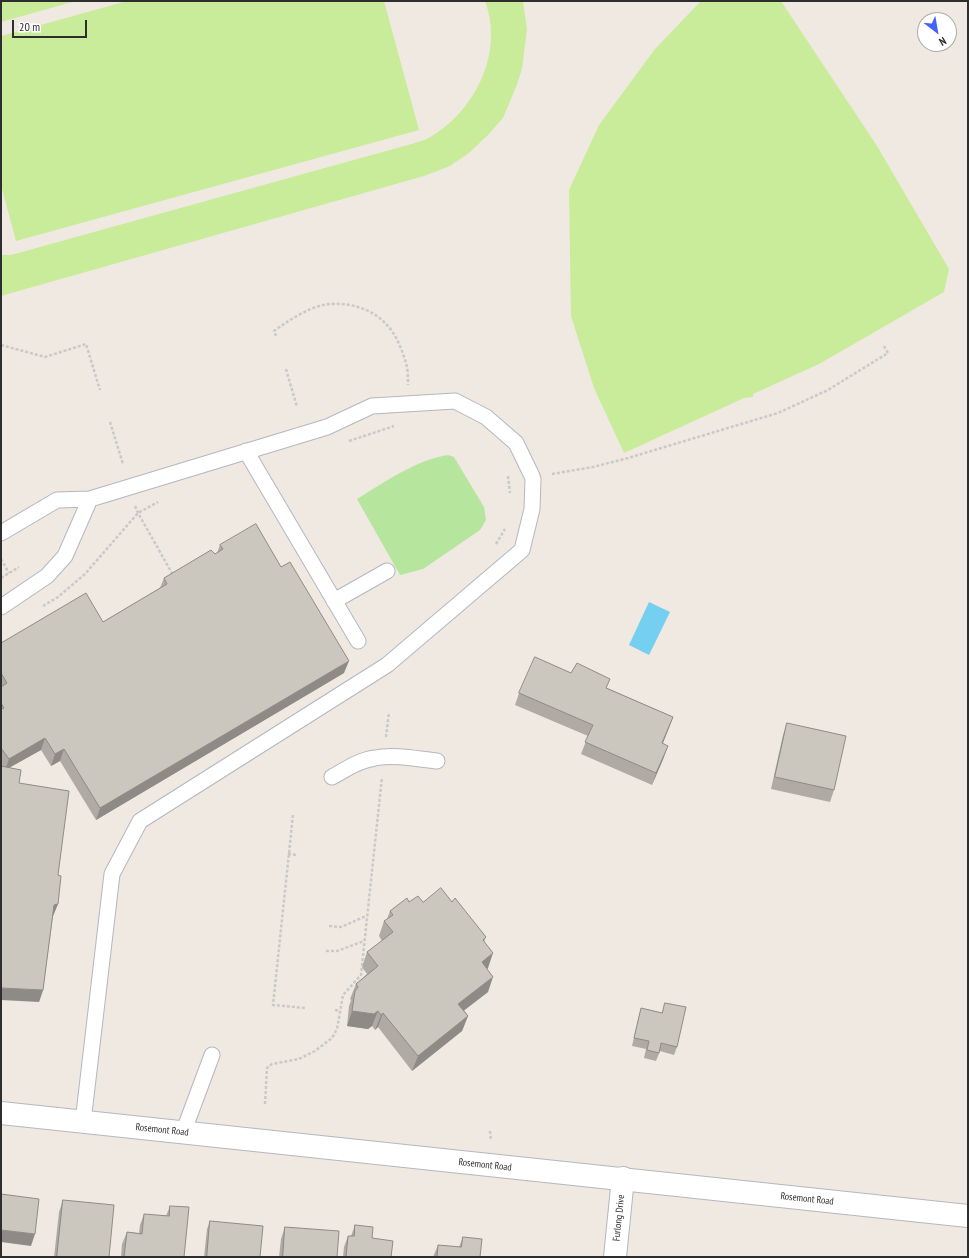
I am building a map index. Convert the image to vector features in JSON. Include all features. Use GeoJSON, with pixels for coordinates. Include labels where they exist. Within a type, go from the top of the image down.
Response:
{"type":"FeatureCollection","features":[{"type":"Feature","properties":{"kind":"main road","name":"Rosemont Road"},"geometry":{"type":"LineString","coordinates":[[1,1113],[623,1178],[968,1216]]}},
{"type":"Feature","properties":{"kind":"main road","name":"Furlong Drive"},"geometry":{"type":"LineString","coordinates":[[615,1257],[623,1178]]}},
{"type":"Feature","properties":{"kind":"lane"},"geometry":{"type":"LineString","coordinates":[[1,533],[57,500],[90,499],[327,427],[372,406],[455,401],[486,417],[516,443],[533,480],[532,510],[522,550],[387,665],[140,821],[112,874],[83,1122]]}},
{"type":"Feature","properties":{"kind":"lane"},"geometry":{"type":"LineString","coordinates":[[246,451],[358,641]]}},
{"type":"Feature","properties":{"kind":"lane"},"geometry":{"type":"LineString","coordinates":[[1,607],[47,576],[65,556],[90,499]]}},
{"type":"Feature","properties":{"kind":"lane"},"geometry":{"type":"LineString","coordinates":[[334,601],[387,571]]}},
{"type":"Feature","properties":{"kind":"lane"},"geometry":{"type":"LineString","coordinates":[[332,777],[349,767],[374,758],[405,757],[437,761]]}},
{"type":"Feature","properties":{"kind":"lane"},"geometry":{"type":"LineString","coordinates":[[183,1133],[212,1055]]}},
{"type":"Feature","properties":{"kind":"path"},"geometry":{"type":"LineString","coordinates":[[276,336],[274,331],[280,326],[322,305],[347,304],[369,311],[386,323],[398,341],[407,365],[408,385]]}},
{"type":"Feature","properties":{"kind":"path"},"geometry":{"type":"LineString","coordinates":[[1,345],[45,357],[86,344],[100,390]]}},
{"type":"Feature","properties":{"kind":"path"},"geometry":{"type":"LineString","coordinates":[[533,480],[559,472],[593,467],[628,458],[778,413],[828,390],[888,353],[884,346]]}},
{"type":"Feature","properties":{"kind":"path"},"geometry":{"type":"LineString","coordinates":[[286,369],[297,406]]}},
{"type":"Feature","properties":{"kind":"path"},"geometry":{"type":"LineString","coordinates":[[110,422],[123,464]]}},
{"type":"Feature","properties":{"kind":"path"},"geometry":{"type":"LineString","coordinates":[[138,513],[174,577]]}},
{"type":"Feature","properties":{"kind":"path"},"geometry":{"type":"LineString","coordinates":[[1,559],[9,573]]}},
{"type":"Feature","properties":{"kind":"path"},"geometry":{"type":"LineString","coordinates":[[1,578],[19,567]]}},
{"type":"Feature","properties":{"kind":"path"},"geometry":{"type":"LineString","coordinates":[[265,1104],[267,1068],[272,1064],[299,1060],[332,1038],[337,1029],[343,995],[361,975],[370,872],[389,712]]}},
{"type":"Feature","properties":{"kind":"path"},"geometry":{"type":"LineString","coordinates":[[293,815],[273,1005],[306,1008]]}},
{"type":"Feature","properties":{"kind":"path"},"geometry":{"type":"LineString","coordinates":[[288,854],[297,855]]}},
{"type":"Feature","properties":{"kind":"path"},"geometry":{"type":"LineString","coordinates":[[329,926],[340,927],[367,915]]}},
{"type":"Feature","properties":{"kind":"path"},"geometry":{"type":"LineString","coordinates":[[326,951],[337,951],[364,940]]}},
{"type":"Feature","properties":{"kind":"path"},"geometry":{"type":"LineString","coordinates":[[335,1010],[340,1011]]}},
{"type":"Feature","properties":{"kind":"green space"},"geometry":{"type":"Polygon","coordinates":[[[1,1],[76,1],[1,22],[1,1]]]}},
{"type":"Feature","properties":{"kind":"green space"},"geometry":{"type":"Polygon","coordinates":[[[127,1],[384,1],[419,130],[16,241],[1,185],[1,36],[127,1]]]}},
{"type":"Feature","properties":{"kind":"green space"},"geometry":{"type":"Polygon","coordinates":[[[485,1],[523,1],[527,29],[522,69],[503,118],[469,153],[450,166],[424,176],[1,296],[1,255],[11,255],[415,143],[430,137],[448,125],[462,111],[482,78],[488,59],[491,40],[490,20],[485,1]]]}},
{"type":"Feature","properties":{"kind":"green space"},"geometry":{"type":"Polygon","coordinates":[[[701,1],[781,1],[877,146],[949,269],[944,292],[819,364],[753,394],[753,397],[744,398],[624,453],[594,388],[571,316],[569,190],[599,125],[655,49],[701,1]]]}},
{"type":"Feature","properties":{"kind":"green space"},"geometry":{"type":"Polygon","coordinates":[[[448,455],[454,457],[484,507],[486,520],[480,530],[423,569],[400,575],[357,499],[413,466],[437,457],[448,455]]]}},
{"type":"Feature","properties":{"kind":"water"},"geometry":{"type":"Polygon","coordinates":[[[649,602],[670,612],[649,655],[629,645],[649,602]]]}},
{"type":"Feature","properties":{"kind":"building"},"geometry":{"type":"Polygon","coordinates":[[[256,524],[281,567],[290,562],[349,661],[100,808],[64,749],[55,754],[45,738],[9,759],[1,748],[1,709],[4,708],[1,703],[1,687],[7,683],[1,673],[1,643],[86,593],[103,622],[167,584],[164,578],[211,550],[215,554],[223,549],[220,545],[256,524]]]}},
{"type":"Feature","properties":{"kind":"building"},"geometry":{"type":"Polygon","coordinates":[[[535,657],[571,673],[577,663],[610,679],[606,688],[673,717],[662,743],[668,746],[656,773],[585,742],[593,725],[519,693],[535,657]]]}},
{"type":"Feature","properties":{"kind":"building"},"geometry":{"type":"Polygon","coordinates":[[[787,723],[846,736],[834,790],[775,777],[787,723]]]}},
{"type":"Feature","properties":{"kind":"building"},"geometry":{"type":"Polygon","coordinates":[[[1,766],[21,770],[19,783],[69,791],[58,875],[61,876],[58,904],[54,905],[43,990],[1,988],[1,766]]]}},
{"type":"Feature","properties":{"kind":"building"},"geometry":{"type":"Polygon","coordinates":[[[441,888],[452,902],[455,898],[486,937],[483,940],[493,953],[482,962],[493,977],[458,1004],[468,1016],[418,1056],[383,1013],[381,1015],[378,1011],[374,1014],[352,1011],[355,991],[358,987],[356,984],[378,966],[367,952],[393,932],[384,921],[393,915],[390,911],[407,898],[409,902],[418,896],[423,902],[441,888]]]}},
{"type":"Feature","properties":{"kind":"building"},"geometry":{"type":"Polygon","coordinates":[[[665,1003],[686,1007],[677,1047],[661,1043],[659,1053],[647,1050],[649,1041],[634,1038],[641,1008],[662,1013],[665,1003]]]}},
{"type":"Feature","properties":{"kind":"building"},"geometry":{"type":"Polygon","coordinates":[[[1,1194],[39,1199],[35,1234],[1,1230],[1,1194]]]}},
{"type":"Feature","properties":{"kind":"building"},"geometry":{"type":"Polygon","coordinates":[[[63,1200],[114,1205],[109,1257],[57,1257],[63,1200]]]}},
{"type":"Feature","properties":{"kind":"building"},"geometry":{"type":"Polygon","coordinates":[[[170,1206],[189,1207],[184,1257],[124,1257],[127,1232],[142,1234],[144,1214],[169,1216],[170,1206]]]}},
{"type":"Feature","properties":{"kind":"building"},"geometry":{"type":"Polygon","coordinates":[[[210,1221],[263,1226],[260,1257],[207,1257],[210,1221]]]}},
{"type":"Feature","properties":{"kind":"building"},"geometry":{"type":"Polygon","coordinates":[[[355,1225],[373,1227],[372,1238],[393,1241],[391,1257],[346,1257],[348,1236],[354,1236],[355,1225]]]}},
{"type":"Feature","properties":{"kind":"building"},"geometry":{"type":"Polygon","coordinates":[[[285,1227],[339,1231],[337,1257],[283,1257],[285,1227]]]}},
{"type":"Feature","properties":{"kind":"building"},"geometry":{"type":"Polygon","coordinates":[[[463,1237],[482,1239],[480,1257],[437,1257],[438,1245],[461,1247],[463,1237]]]}}]}
